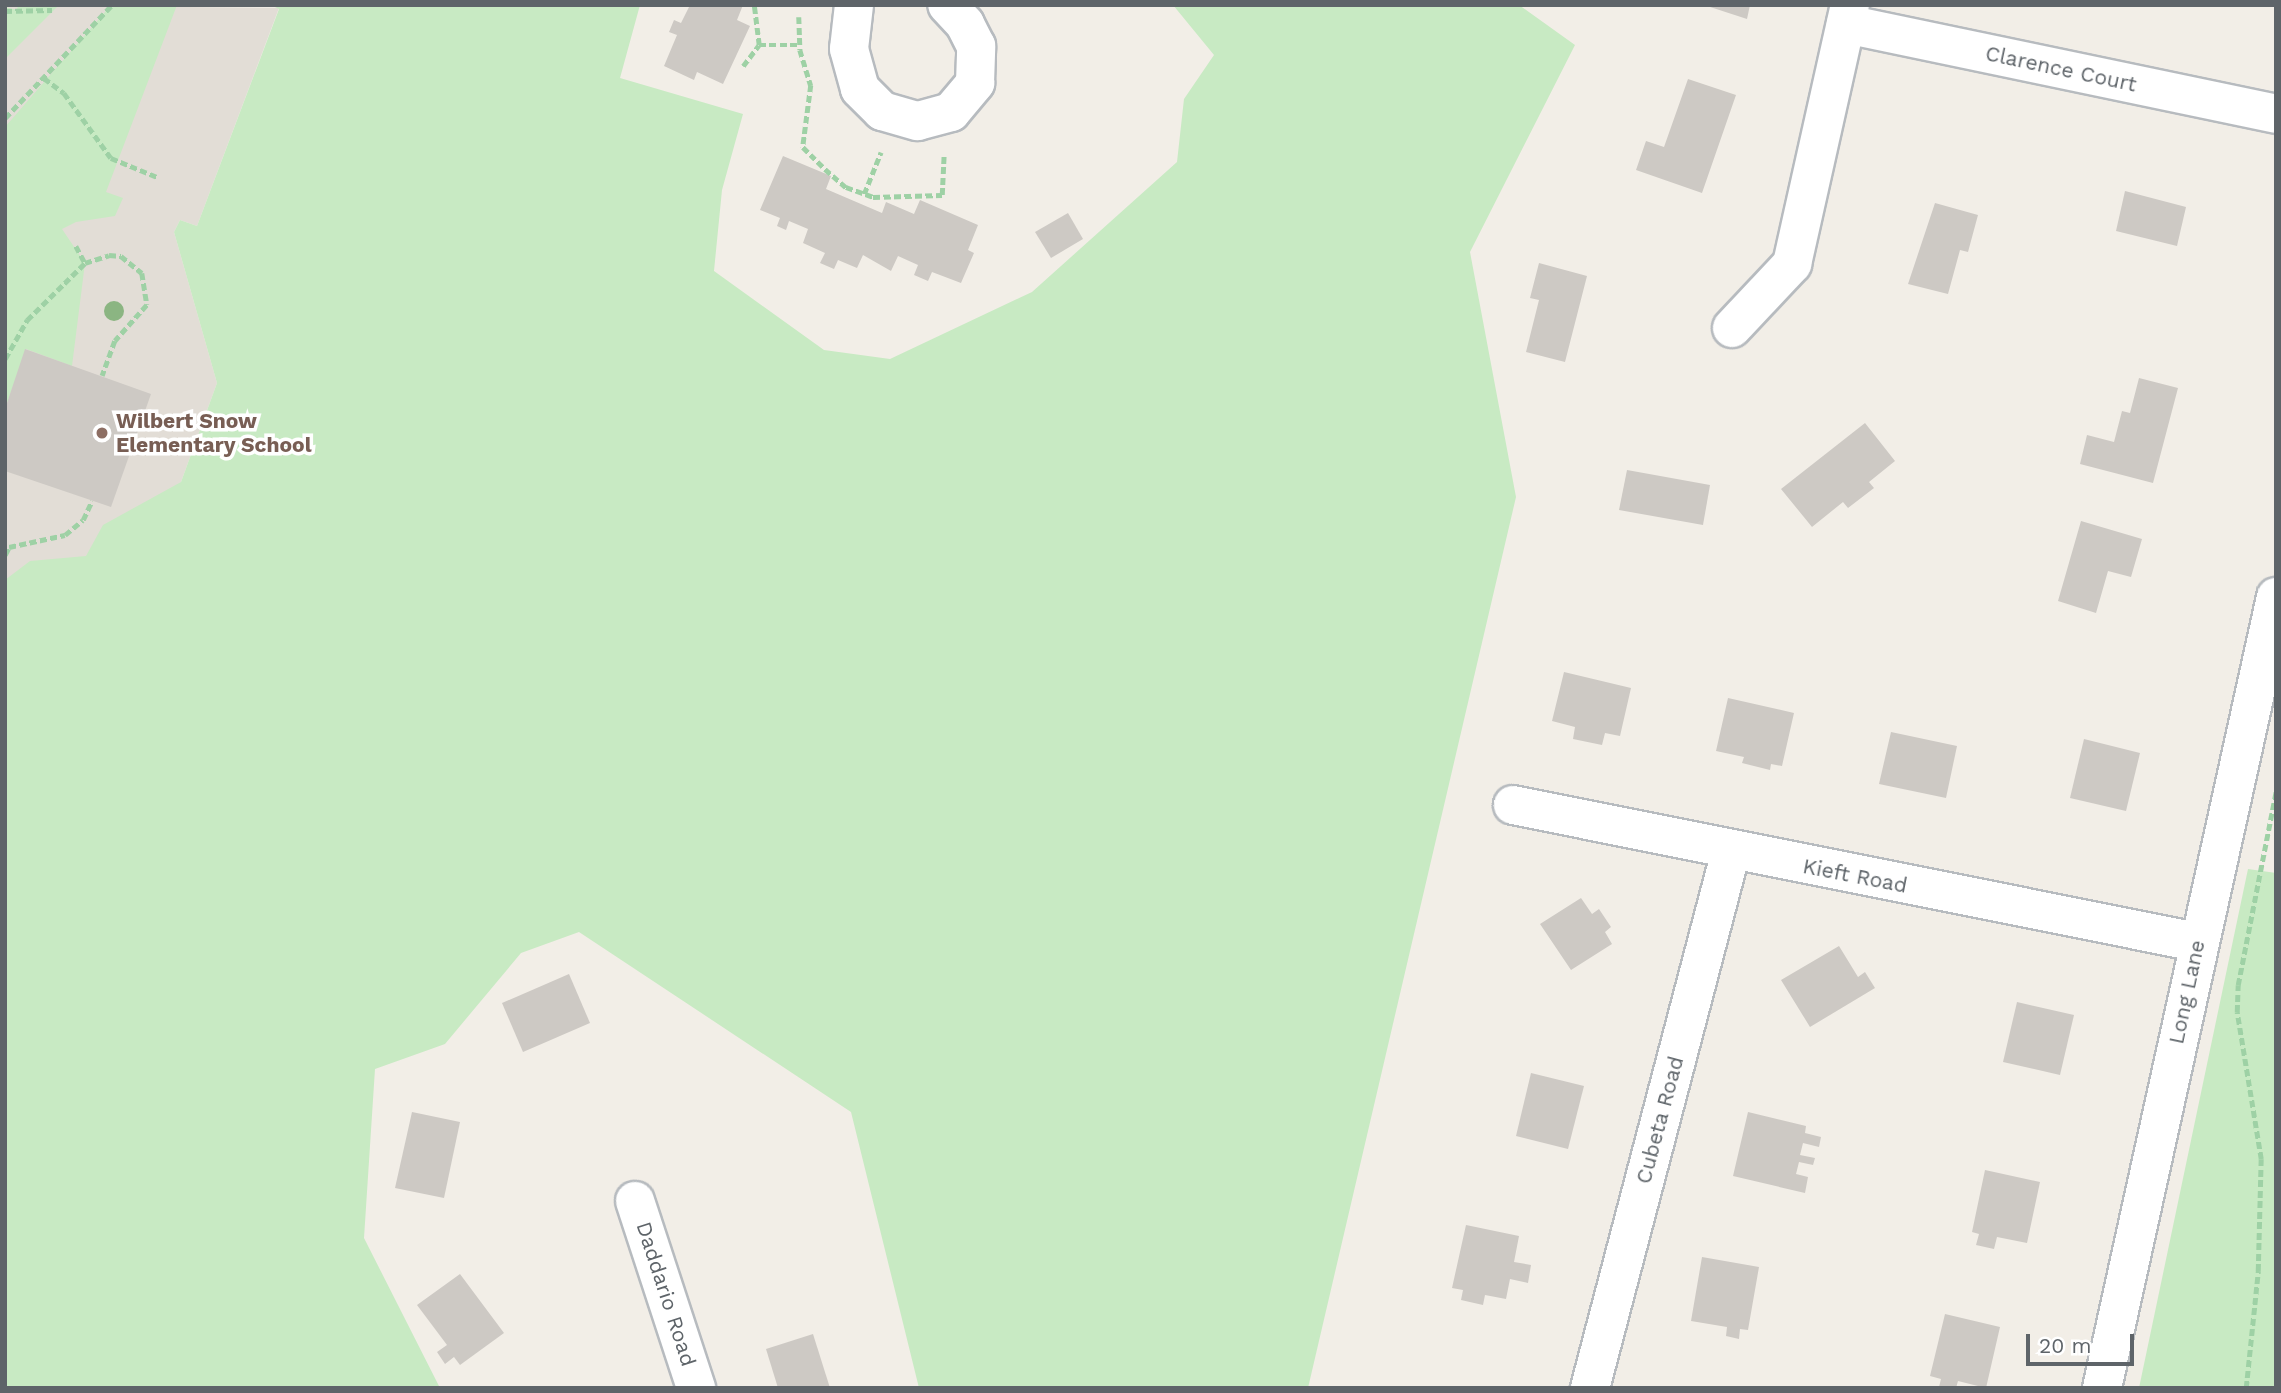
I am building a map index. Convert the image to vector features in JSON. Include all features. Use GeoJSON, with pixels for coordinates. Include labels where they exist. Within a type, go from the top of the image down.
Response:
{"type":"FeatureCollection","features":[{"type":"Feature","properties":{"kind":"street"},"geometry":{"type":"LineString","coordinates":[[854,5],[849,49],[860,89],[882,111],[918,121],[951,112],[975,83],[976,46],[965,24],[947,5]]}},
{"type":"Feature","properties":{"kind":"street","name":"Clarence Court"},"geometry":{"type":"LineString","coordinates":[[1732,328],[1792,264],[1848,14],[2276,114]]}},
{"type":"Feature","properties":{"kind":"street","name":"Long Lane"},"geometry":{"type":"LineString","coordinates":[[2102,1388],[2197,942],[2272,635],[2276,597]]}},
{"type":"Feature","properties":{"kind":"street","name":"Kieft Road"},"geometry":{"type":"LineString","coordinates":[[1513,805],[1731,851],[2197,942]]}},
{"type":"Feature","properties":{"kind":"street","name":"Cubeta Road"},"geometry":{"type":"LineString","coordinates":[[1590,1388],[1731,851]]}},
{"type":"Feature","properties":{"kind":"street","name":"Daddario Road"},"geometry":{"type":"LineString","coordinates":[[635,1200],[696,1388]]}},
{"type":"Feature","properties":{"kind":"path"},"geometry":{"type":"LineString","coordinates":[[5,118],[112,5]]}},
{"type":"Feature","properties":{"kind":"path"},"geometry":{"type":"LineString","coordinates":[[743,66],[759,45],[754,5]]}},
{"type":"Feature","properties":{"kind":"path"},"geometry":{"type":"LineString","coordinates":[[5,11],[52,9]]}},
{"type":"Feature","properties":{"kind":"path"},"geometry":{"type":"LineString","coordinates":[[759,45],[800,45]]}},
{"type":"Feature","properties":{"kind":"path"},"geometry":{"type":"LineString","coordinates":[[44,78],[64,93],[111,158],[158,177]]}},
{"type":"Feature","properties":{"kind":"path"},"geometry":{"type":"LineString","coordinates":[[864,194],[881,152]]}},
{"type":"Feature","properties":{"kind":"path"},"geometry":{"type":"LineString","coordinates":[[76,246],[85,263]]}},
{"type":"Feature","properties":{"kind":"path"},"geometry":{"type":"LineString","coordinates":[[5,359],[26,320],[85,263],[109,255],[121,256],[142,273],[147,290],[147,306],[115,341],[103,376]]}},
{"type":"Feature","properties":{"kind":"path"},"geometry":{"type":"LineString","coordinates":[[5,555],[7,546],[65,534],[83,520],[92,500]]}},
{"type":"Feature","properties":{"kind":"path"},"geometry":{"type":"LineString","coordinates":[[2246,1388],[2258,1271],[2261,1159],[2237,1012],[2238,985],[2276,791]]}},
{"type":"Feature","properties":{"kind":"shaded area","name":"Wilbert Snow Elementary School"},"geometry":{"type":"Polygon","coordinates":[[[5,5],[279,8],[197,226],[180,220],[174,232],[217,383],[181,482],[5,777],[5,5]]]}},
{"type":"Feature","properties":{"kind":"green space"},"geometry":{"type":"Polygon","coordinates":[[[18,5],[59,5],[5,59],[5,7],[17,10],[18,5]]]}},
{"type":"Feature","properties":{"kind":"green space"},"geometry":{"type":"Polygon","coordinates":[[[111,5],[177,5],[106,192],[123,198],[115,216],[76,222],[62,229],[85,263],[72,366],[26,349],[5,409],[5,127],[111,5]]]}},
{"type":"Feature","properties":{"kind":"green space"},"geometry":{"type":"Polygon","coordinates":[[[271,5],[640,5],[620,78],[743,114],[722,190],[714,271],[824,350],[890,359],[1032,292],[1177,162],[1184,99],[1214,55],[1173,5],[1519,5],[1575,45],[1470,252],[1516,497],[1308,1388],[919,1388],[851,1112],[579,932],[521,953],[445,1044],[375,1069],[364,1238],[440,1388],[5,1388],[5,580],[30,561],[86,556],[103,525],[181,482],[217,383],[174,232],[180,220],[197,226],[279,9],[271,5]]]}},
{"type":"Feature","properties":{"kind":"green space"},"geometry":{"type":"Polygon","coordinates":[[[2248,869],[2276,873],[2276,1388],[2139,1388],[2248,869]]]}},
{"type":"Feature","properties":{"kind":"building"},"geometry":{"type":"Polygon","coordinates":[[[690,5],[743,5],[737,20],[750,26],[723,84],[697,72],[694,80],[664,66],[677,35],[669,32],[674,20],[681,23],[690,5]]]}},
{"type":"Feature","properties":{"kind":"building"},"geometry":{"type":"Polygon","coordinates":[[[1704,5],[1750,5],[1747,19],[1704,5]]]}},
{"type":"Feature","properties":{"kind":"building"},"geometry":{"type":"Polygon","coordinates":[[[1688,79],[1736,95],[1702,193],[1636,170],[1646,141],[1664,147],[1688,79]]]}},
{"type":"Feature","properties":{"kind":"building"},"geometry":{"type":"Polygon","coordinates":[[[783,156],[831,176],[826,189],[882,213],[886,202],[914,214],[920,200],[978,225],[968,250],[974,253],[961,283],[932,272],[928,281],[914,275],[918,265],[898,256],[891,271],[863,255],[857,268],[838,260],[834,269],[820,263],[825,253],[803,243],[808,229],[789,221],[786,230],[777,226],[780,218],[760,210],[783,156]]]}},
{"type":"Feature","properties":{"kind":"building"},"geometry":{"type":"Polygon","coordinates":[[[2125,191],[2186,207],[2177,246],[2116,231],[2125,191]]]}},
{"type":"Feature","properties":{"kind":"building"},"geometry":{"type":"Polygon","coordinates":[[[1935,203],[1978,215],[1968,252],[1960,250],[1948,294],[1908,284],[1935,203]]]}},
{"type":"Feature","properties":{"kind":"building"},"geometry":{"type":"Polygon","coordinates":[[[1068,213],[1083,239],[1051,258],[1035,232],[1068,213]]]}},
{"type":"Feature","properties":{"kind":"building"},"geometry":{"type":"Polygon","coordinates":[[[1539,263],[1587,276],[1565,362],[1526,352],[1539,300],[1530,298],[1539,263]]]}},
{"type":"Feature","properties":{"kind":"building"},"geometry":{"type":"Polygon","coordinates":[[[25,349],[151,394],[111,507],[5,471],[5,409],[25,349]]]}},
{"type":"Feature","properties":{"kind":"building"},"geometry":{"type":"Polygon","coordinates":[[[2139,378],[2178,388],[2153,483],[2080,464],[2087,435],[2114,442],[2122,411],[2130,413],[2139,378]]]}},
{"type":"Feature","properties":{"kind":"building"},"geometry":{"type":"Polygon","coordinates":[[[1865,423],[1895,461],[1869,482],[1874,488],[1848,508],[1843,502],[1812,527],[1781,489],[1865,423]]]}},
{"type":"Feature","properties":{"kind":"building"},"geometry":{"type":"Polygon","coordinates":[[[1627,470],[1710,485],[1703,525],[1619,510],[1627,470]]]}},
{"type":"Feature","properties":{"kind":"building"},"geometry":{"type":"Polygon","coordinates":[[[2081,521],[2142,539],[2131,577],[2108,571],[2096,613],[2058,601],[2081,521]]]}},
{"type":"Feature","properties":{"kind":"building"},"geometry":{"type":"Polygon","coordinates":[[[1564,672],[1631,688],[1620,736],[1605,733],[1602,745],[1573,739],[1575,727],[1552,721],[1564,672]]]}},
{"type":"Feature","properties":{"kind":"building"},"geometry":{"type":"Polygon","coordinates":[[[1728,698],[1794,713],[1782,766],[1771,764],[1770,770],[1742,763],[1744,757],[1716,751],[1728,698]]]}},
{"type":"Feature","properties":{"kind":"building"},"geometry":{"type":"Polygon","coordinates":[[[1891,732],[1957,746],[1946,798],[1879,784],[1891,732]]]}},
{"type":"Feature","properties":{"kind":"building"},"geometry":{"type":"Polygon","coordinates":[[[2084,739],[2140,753],[2126,811],[2070,798],[2084,739]]]}},
{"type":"Feature","properties":{"kind":"building"},"geometry":{"type":"Polygon","coordinates":[[[1581,898],[1592,914],[1599,909],[1611,927],[1605,932],[1612,944],[1571,970],[1540,924],[1581,898]]]}},
{"type":"Feature","properties":{"kind":"building"},"geometry":{"type":"Polygon","coordinates":[[[1839,946],[1858,977],[1865,972],[1875,988],[1810,1027],[1781,980],[1839,946]]]}},
{"type":"Feature","properties":{"kind":"building"},"geometry":{"type":"Polygon","coordinates":[[[569,974],[590,1023],[523,1052],[502,1003],[569,974]]]}},
{"type":"Feature","properties":{"kind":"building"},"geometry":{"type":"Polygon","coordinates":[[[2017,1002],[2074,1015],[2060,1075],[2003,1062],[2017,1002]]]}},
{"type":"Feature","properties":{"kind":"building"},"geometry":{"type":"Polygon","coordinates":[[[1531,1073],[1584,1086],[1568,1149],[1516,1136],[1531,1073]]]}},
{"type":"Feature","properties":{"kind":"building"},"geometry":{"type":"Polygon","coordinates":[[[412,1112],[460,1122],[444,1198],[395,1188],[412,1112]]]}},
{"type":"Feature","properties":{"kind":"building"},"geometry":{"type":"Polygon","coordinates":[[[1748,1112],[1806,1126],[1805,1133],[1821,1137],[1819,1147],[1803,1143],[1800,1155],[1815,1158],[1813,1165],[1799,1162],[1796,1174],[1808,1177],[1805,1193],[1733,1176],[1748,1112]]]}},
{"type":"Feature","properties":{"kind":"building"},"geometry":{"type":"Polygon","coordinates":[[[1985,1170],[2040,1182],[2027,1243],[1997,1237],[1994,1249],[1976,1245],[1979,1234],[1972,1232],[1985,1170]]]}},
{"type":"Feature","properties":{"kind":"building"},"geometry":{"type":"Polygon","coordinates":[[[1466,1225],[1519,1236],[1514,1262],[1531,1265],[1528,1283],[1510,1279],[1506,1299],[1485,1295],[1483,1305],[1461,1300],[1463,1290],[1452,1288],[1466,1225]]]}},
{"type":"Feature","properties":{"kind":"building"},"geometry":{"type":"Polygon","coordinates":[[[1702,1257],[1759,1267],[1748,1330],[1740,1329],[1739,1339],[1726,1336],[1727,1327],[1691,1321],[1702,1257]]]}},
{"type":"Feature","properties":{"kind":"building"},"geometry":{"type":"Polygon","coordinates":[[[460,1274],[504,1333],[460,1365],[454,1357],[445,1364],[437,1352],[447,1345],[417,1305],[460,1274]]]}},
{"type":"Feature","properties":{"kind":"building"},"geometry":{"type":"Polygon","coordinates":[[[1945,1314],[2000,1327],[1986,1388],[1958,1381],[1956,1388],[1943,1388],[1939,1387],[1941,1379],[1930,1376],[1945,1314]]]}},
{"type":"Feature","properties":{"kind":"building"},"geometry":{"type":"Polygon","coordinates":[[[813,1334],[830,1388],[778,1388],[766,1349],[813,1334]]]}},
{"type":"Feature","properties":{"kind":"place","name":"Wilbert Snow Elementary School"},"geometry":{"type":"Point","coordinates":[102,433]}}]}
